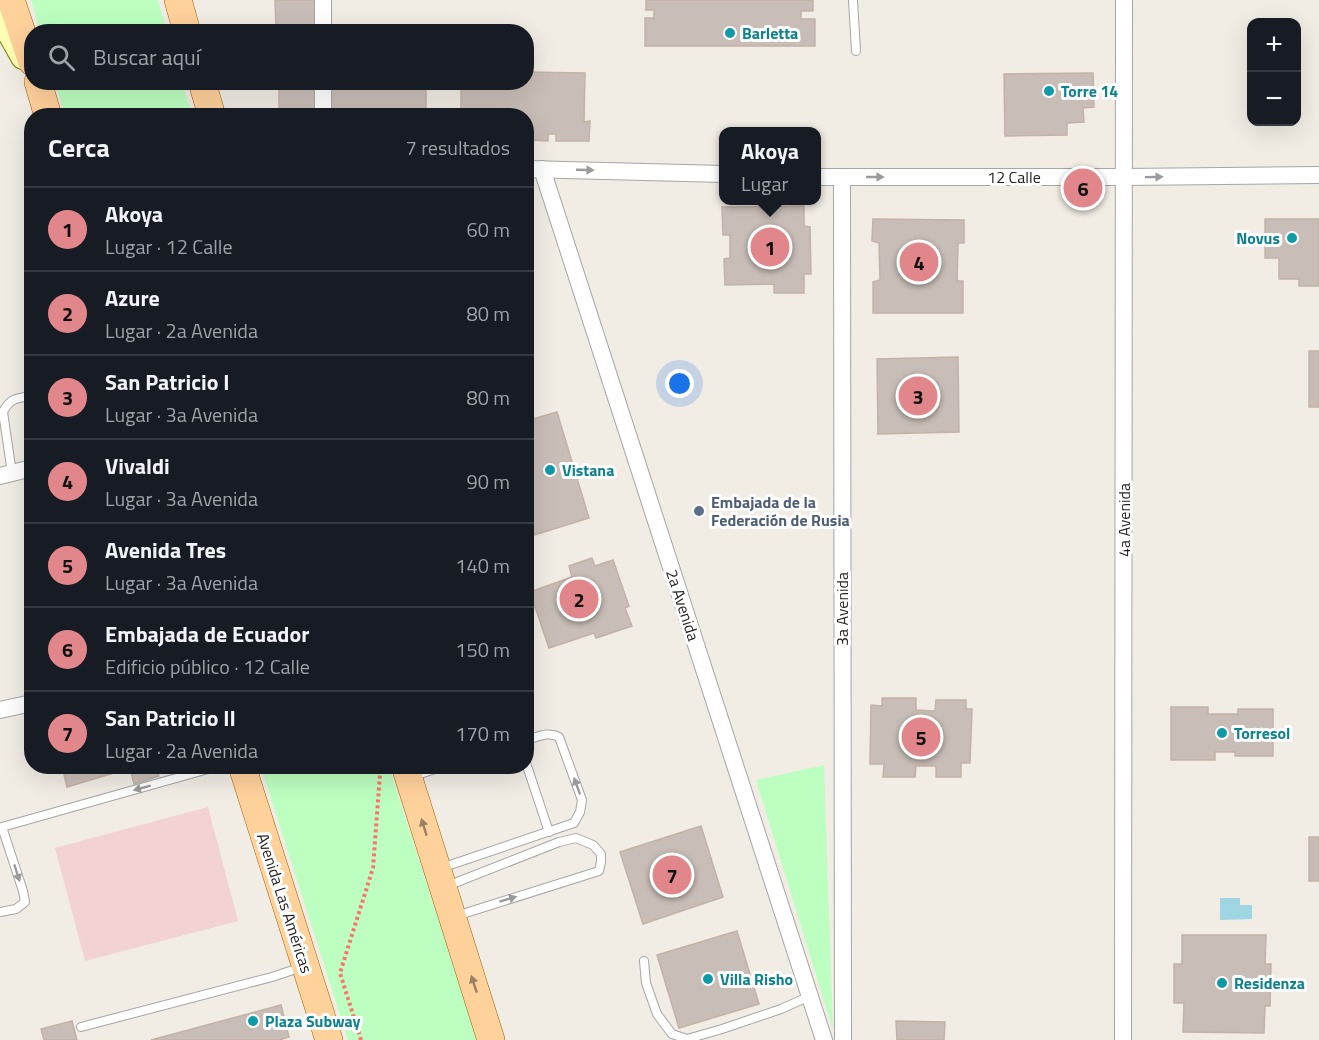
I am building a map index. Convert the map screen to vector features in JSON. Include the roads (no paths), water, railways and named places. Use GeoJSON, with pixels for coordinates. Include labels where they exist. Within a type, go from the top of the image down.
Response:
{"type":"FeatureCollection","features":[{"type":"Feature","properties":{"kind":"main road"},"geometry":{"type":"LineString","coordinates":[[11,0],[24,38]]}},
{"type":"Feature","properties":{"kind":"main road"},"geometry":{"type":"LineString","coordinates":[[178,0],[185,24]]}},
{"type":"Feature","properties":{"kind":"main road"},"geometry":{"type":"LineString","coordinates":[[0,21],[24,57]]}},
{"type":"Feature","properties":{"kind":"main road"},"geometry":{"type":"LineString","coordinates":[[40,90],[46,108]]}},
{"type":"Feature","properties":{"kind":"main road"},"geometry":{"type":"LineString","coordinates":[[204,90],[210,108]]}},
{"type":"Feature","properties":{"kind":"main road","name":"Avenida Las Américas"},"geometry":{"type":"LineString","coordinates":[[245,774],[329,1040]]}},
{"type":"Feature","properties":{"kind":"main road"},"geometry":{"type":"LineString","coordinates":[[408,774],[491,1040]]}},
{"type":"Feature","properties":{"kind":"street"},"geometry":{"type":"LineString","coordinates":[[323,0],[323,24]]}},
{"type":"Feature","properties":{"kind":"street","name":"4a Avenida"},"geometry":{"type":"LineString","coordinates":[[1123,1040],[1124,0]]}},
{"type":"Feature","properties":{"kind":"street"},"geometry":{"type":"LineString","coordinates":[[323,90],[323,108]]}},
{"type":"Feature","properties":{"kind":"street"},"geometry":{"type":"LineString","coordinates":[[534,169],[719,174]]}},
{"type":"Feature","properties":{"kind":"street","name":"2a Avenida"},"geometry":{"type":"LineString","coordinates":[[534,169],[824,1040]]}},
{"type":"Feature","properties":{"kind":"street","name":"12 Calle"},"geometry":{"type":"LineString","coordinates":[[821,177],[1319,175]]}},
{"type":"Feature","properties":{"kind":"street","name":"3a Avenida"},"geometry":{"type":"LineString","coordinates":[[842,177],[843,1040]]}},
{"type":"Feature","properties":{"kind":"street"},"geometry":{"type":"LineString","coordinates":[[6,474],[24,470]]}},
{"type":"Feature","properties":{"kind":"street"},"geometry":{"type":"LineString","coordinates":[[0,710],[24,704]]}},
{"type":"Feature","properties":{"kind":"lane"},"geometry":{"type":"LineString","coordinates":[[853,0],[856,51]]}},
{"type":"Feature","properties":{"kind":"lane"},"geometry":{"type":"LineString","coordinates":[[6,474],[3,412],[8,403],[24,397]]}},
{"type":"Feature","properties":{"kind":"lane"},"geometry":{"type":"LineString","coordinates":[[440,878],[574,823],[580,812],[582,800],[559,737],[548,734],[534,738]]}},
{"type":"Feature","properties":{"kind":"lane"},"geometry":{"type":"LineString","coordinates":[[0,912],[16,909],[24,902],[23,891],[1,827],[190,774]]}},
{"type":"Feature","properties":{"kind":"lane"},"geometry":{"type":"LineString","coordinates":[[530,774],[549,832]]}},
{"type":"Feature","properties":{"kind":"lane"},"geometry":{"type":"LineString","coordinates":[[440,878],[576,838],[593,845],[601,854],[599,871],[452,916]]}},
{"type":"Feature","properties":{"kind":"lane"},"geometry":{"type":"LineString","coordinates":[[644,961],[646,983],[657,1014],[672,1034],[687,1039],[781,1009],[810,996]]}},
{"type":"Feature","properties":{"kind":"lane"},"geometry":{"type":"LineString","coordinates":[[81,1028],[305,966]]}},
{"type":"Feature","properties":{"kind":"water"},"geometry":{"type":"Polygon","coordinates":[[[1220,898],[1240,898],[1240,905],[1252,905],[1252,919],[1220,920],[1220,898]]]}},
{"type":"Feature","properties":{"kind":"place","name":"Barletta"},"geometry":{"type":"Point","coordinates":[730,33]}},
{"type":"Feature","properties":{"kind":"place","name":"Torre 14"},"geometry":{"type":"Point","coordinates":[1049,91]}},
{"type":"Feature","properties":{"kind":"place","name":"Embajada de Ecuador"},"geometry":{"type":"Point","coordinates":[1083,188]}},
{"type":"Feature","properties":{"kind":"place","name":"Novus"},"geometry":{"type":"Point","coordinates":[1292,238]}},
{"type":"Feature","properties":{"kind":"place","name":"Akoya"},"geometry":{"type":"Point","coordinates":[770,247]}},
{"type":"Feature","properties":{"kind":"place","name":"Vivaldi"},"geometry":{"type":"Point","coordinates":[919,262]}},
{"type":"Feature","properties":{"kind":"place","name":"San Patricio I"},"geometry":{"type":"Point","coordinates":[918,396]}},
{"type":"Feature","properties":{"kind":"place","name":"Vistana"},"geometry":{"type":"Point","coordinates":[550,470]}},
{"type":"Feature","properties":{"kind":"place","name":"Embajada de la Federación de Rusia"},"geometry":{"type":"Point","coordinates":[699,511]}},
{"type":"Feature","properties":{"kind":"place","name":"Azure"},"geometry":{"type":"Point","coordinates":[579,599]}},
{"type":"Feature","properties":{"kind":"place","name":"Torresol"},"geometry":{"type":"Point","coordinates":[1222,733]}},
{"type":"Feature","properties":{"kind":"place","name":"Avenida Tres"},"geometry":{"type":"Point","coordinates":[921,737]}},
{"type":"Feature","properties":{"kind":"place","name":"San Patricio II"},"geometry":{"type":"Point","coordinates":[672,875]}},
{"type":"Feature","properties":{"kind":"place","name":"Villa Risho"},"geometry":{"type":"Point","coordinates":[708,979]}},
{"type":"Feature","properties":{"kind":"place","name":"Residenza"},"geometry":{"type":"Point","coordinates":[1222,983]}},
{"type":"Feature","properties":{"kind":"place","name":"Plaza Subway"},"geometry":{"type":"Point","coordinates":[253,1021]}}]}
